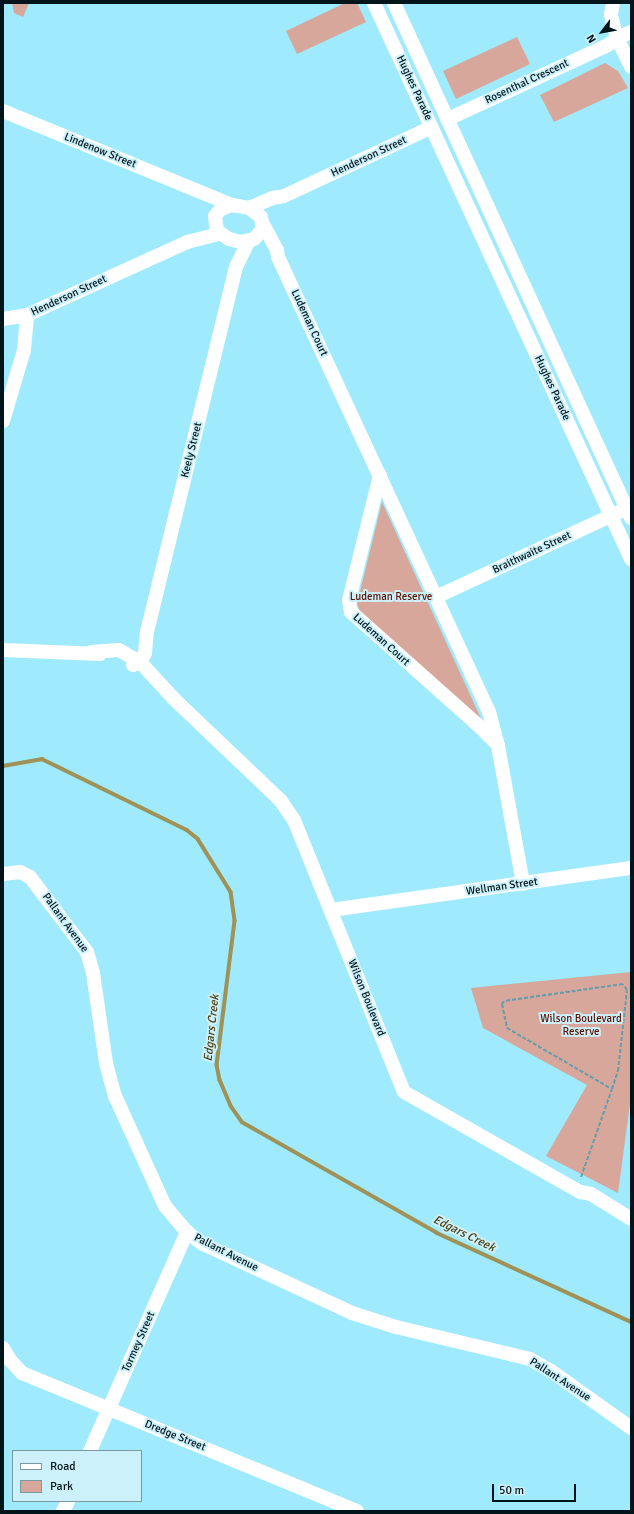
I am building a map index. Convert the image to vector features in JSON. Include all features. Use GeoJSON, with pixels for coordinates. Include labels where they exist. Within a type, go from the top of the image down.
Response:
{"type":"FeatureCollection","features":[{"type":"Feature","properties":{"kind":"street","name":"Hughes Parade"},"geometry":{"type":"LineString","coordinates":[[374,3],[631,559]]}},
{"type":"Feature","properties":{"kind":"street","name":"Hughes Parade"},"geometry":{"type":"LineString","coordinates":[[394,3],[629,513]]}},
{"type":"Feature","properties":{"kind":"street"},"geometry":{"type":"LineString","coordinates":[[613,3],[611,15],[617,38],[631,67]]}},
{"type":"Feature","properties":{"kind":"street","name":"Rosenthal Crescent"},"geometry":{"type":"LineString","coordinates":[[448,119],[607,45],[617,38],[631,32]]}},
{"type":"Feature","properties":{"kind":"street","name":"Lindenow Street"},"geometry":{"type":"LineString","coordinates":[[3,112],[232,205]]}},
{"type":"Feature","properties":{"kind":"street","name":"Henderson Street"},"geometry":{"type":"LineString","coordinates":[[249,208],[272,198],[284,196],[432,127]]}},
{"type":"Feature","properties":{"kind":"street"},"geometry":{"type":"LineString","coordinates":[[196,191],[215,217],[225,236],[251,241],[260,234],[263,223],[249,208],[232,205],[224,207],[215,217]]}},
{"type":"Feature","properties":{"kind":"street","name":"Henderson Street"},"geometry":{"type":"LineString","coordinates":[[263,223],[284,196]]}},
{"type":"Feature","properties":{"kind":"street"},"geometry":{"type":"LineString","coordinates":[[473,217],[488,209]]}},
{"type":"Feature","properties":{"kind":"street","name":"Henderson Street"},"geometry":{"type":"LineString","coordinates":[[187,242],[215,217]]}},
{"type":"Feature","properties":{"kind":"street","name":"Ludeman Court"},"geometry":{"type":"LineString","coordinates":[[263,223],[277,250],[278,257],[489,712],[498,746],[523,884]]}},
{"type":"Feature","properties":{"kind":"street","name":"Henderson Street"},"geometry":{"type":"LineString","coordinates":[[3,421],[24,350],[27,315],[187,242],[225,236]]}},
{"type":"Feature","properties":{"kind":"street","name":"Keely Street"},"geometry":{"type":"LineString","coordinates":[[225,236],[235,251],[236,267]]}},
{"type":"Feature","properties":{"kind":"street","name":"Ludeman Court"},"geometry":{"type":"LineString","coordinates":[[251,241],[266,244],[278,257]]}},
{"type":"Feature","properties":{"kind":"street","name":"Keely Street"},"geometry":{"type":"LineString","coordinates":[[136,662],[145,653],[147,632],[236,267],[251,241]]}},
{"type":"Feature","properties":{"kind":"street"},"geometry":{"type":"LineString","coordinates":[[3,319],[27,315]]}},
{"type":"Feature","properties":{"kind":"street","name":"Ludeman Court"},"geometry":{"type":"LineString","coordinates":[[380,475],[350,600],[350,612],[479,726],[498,746]]}},
{"type":"Feature","properties":{"kind":"street","name":"Braithwaite Street"},"geometry":{"type":"LineString","coordinates":[[436,597],[611,516],[629,513]]}},
{"type":"Feature","properties":{"kind":"street","name":"Wilson Boulevard"},"geometry":{"type":"LineString","coordinates":[[3,650],[91,652],[136,662],[153,685],[174,699],[281,801],[294,820],[404,1092],[580,1192],[591,1194],[631,1219]]}},
{"type":"Feature","properties":{"kind":"street","name":"Wellman Street"},"geometry":{"type":"LineString","coordinates":[[331,910],[631,868]]}},
{"type":"Feature","properties":{"kind":"street","name":"Pallant Avenue"},"geometry":{"type":"LineString","coordinates":[[3,874],[20,872],[30,877],[87,952],[93,973],[106,1064],[115,1096],[165,1206],[186,1232],[203,1244],[352,1313],[396,1327],[530,1359],[551,1371],[631,1428]]}},
{"type":"Feature","properties":{"kind":"street","name":"Wellman Street"},"geometry":{"type":"LineString","coordinates":[[336,924],[354,912],[373,905]]}},
{"type":"Feature","properties":{"kind":"street","name":"Tormey Street"},"geometry":{"type":"LineString","coordinates":[[90,1450],[186,1232]]}},
{"type":"Feature","properties":{"kind":"street","name":"Dredge Street"},"geometry":{"type":"LineString","coordinates":[[3,1348],[13,1365],[22,1373],[357,1511]]}},
{"type":"Feature","properties":{"kind":"street"},"geometry":{"type":"LineString","coordinates":[[63,1511],[68,1502]]}},
{"type":"Feature","properties":{"kind":"path"},"geometry":{"type":"LineString","coordinates":[[581,1177],[612,1089],[618,1071],[627,990],[623,984],[504,1001],[502,1004],[507,1028],[612,1089]]}},
{"type":"Feature","properties":{"kind":"green space"},"geometry":{"type":"Polygon","coordinates":[[[12,3],[29,3],[23,17],[14,13],[12,3]]]}},
{"type":"Feature","properties":{"kind":"green space"},"geometry":{"type":"Polygon","coordinates":[[[345,3],[357,3],[366,22],[297,54],[286,31],[345,3]]]}},
{"type":"Feature","properties":{"kind":"green space"},"geometry":{"type":"Polygon","coordinates":[[[517,37],[530,64],[456,99],[443,71],[517,37]]]}},
{"type":"Feature","properties":{"kind":"green space"},"geometry":{"type":"Polygon","coordinates":[[[605,63],[618,71],[628,88],[554,122],[540,95],[605,63]]]}},
{"type":"Feature","properties":{"kind":"green space","name":"Ludeman Reserve"},"geometry":{"type":"Polygon","coordinates":[[[382,502],[483,723],[360,611],[357,604],[382,502]]]}},
{"type":"Feature","properties":{"kind":"green space","name":"Wilson Boulevard Reserve"},"geometry":{"type":"Polygon","coordinates":[[[631,972],[631,1096],[618,1193],[546,1156],[587,1085],[483,1028],[471,988],[631,972]]]}},
{"type":"Feature","properties":{"kind":"waterway","name":"Edgars Creek"},"geometry":{"type":"LineString","coordinates":[[3,766],[42,759],[187,830],[198,839],[231,892],[235,921],[217,1065],[220,1080],[231,1106],[242,1122],[437,1233],[631,1322]]}}]}
